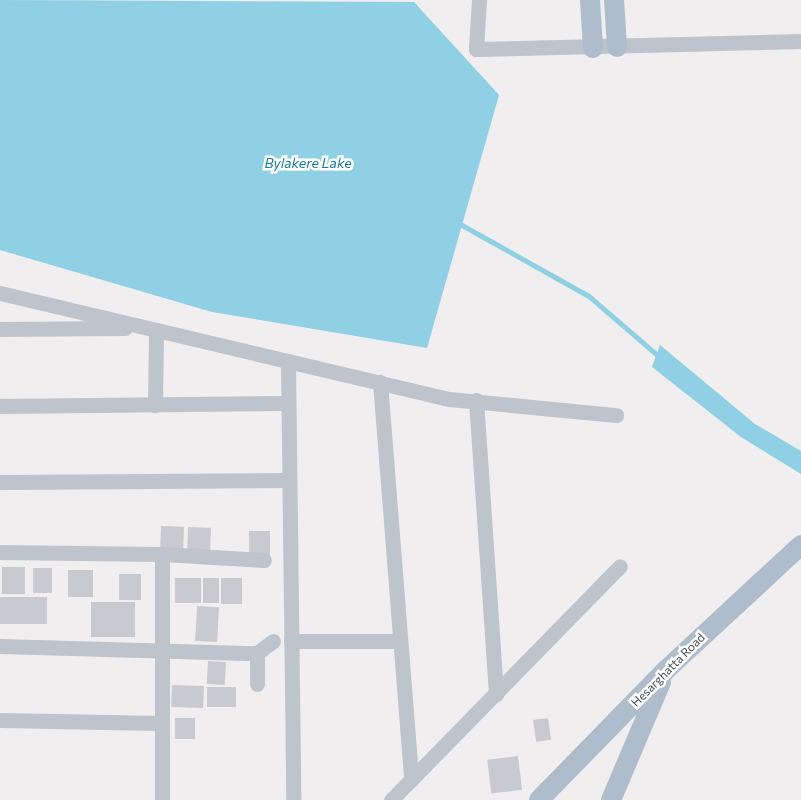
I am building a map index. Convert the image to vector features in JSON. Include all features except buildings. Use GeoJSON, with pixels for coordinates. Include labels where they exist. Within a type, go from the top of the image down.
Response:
{"type":"FeatureCollection","features":[{"type":"Feature","properties":{"kind":"main road"},"geometry":{"type":"LineString","coordinates":[[590,0],[593,48]]}},
{"type":"Feature","properties":{"kind":"main road"},"geometry":{"type":"LineString","coordinates":[[614,0],[618,47]]}},
{"type":"Feature","properties":{"kind":"main road","name":"Hesarghatta Road"},"geometry":{"type":"LineString","coordinates":[[539,800],[666,670],[801,545]]}},
{"type":"Feature","properties":{"kind":"main road"},"geometry":{"type":"LineString","coordinates":[[617,796],[666,670]]}},
{"type":"Feature","properties":{"kind":"street"},"geometry":{"type":"LineString","coordinates":[[479,0],[476,49],[593,48],[801,41]]}},
{"type":"Feature","properties":{"kind":"street"},"geometry":{"type":"LineString","coordinates":[[0,293],[450,399],[616,415]]}},
{"type":"Feature","properties":{"kind":"street"},"geometry":{"type":"LineString","coordinates":[[0,329],[153,329]]}},
{"type":"Feature","properties":{"kind":"street"},"geometry":{"type":"LineString","coordinates":[[153,329],[155,405]]}},
{"type":"Feature","properties":{"kind":"street"},"geometry":{"type":"LineString","coordinates":[[288,361],[293,800]]}},
{"type":"Feature","properties":{"kind":"street"},"geometry":{"type":"LineString","coordinates":[[380,382],[411,780]]}},
{"type":"Feature","properties":{"kind":"street"},"geometry":{"type":"LineString","coordinates":[[476,400],[496,694]]}},
{"type":"Feature","properties":{"kind":"street"},"geometry":{"type":"LineString","coordinates":[[0,406],[288,403]]}},
{"type":"Feature","properties":{"kind":"street"},"geometry":{"type":"LineString","coordinates":[[0,482],[289,480]]}},
{"type":"Feature","properties":{"kind":"street"},"geometry":{"type":"LineString","coordinates":[[0,552],[162,554],[264,560]]}},
{"type":"Feature","properties":{"kind":"street"},"geometry":{"type":"LineString","coordinates":[[162,554],[160,652],[162,800]]}},
{"type":"Feature","properties":{"kind":"street"},"geometry":{"type":"LineString","coordinates":[[391,800],[620,566]]}},
{"type":"Feature","properties":{"kind":"street"},"geometry":{"type":"LineString","coordinates":[[291,641],[400,640]]}},
{"type":"Feature","properties":{"kind":"street"},"geometry":{"type":"LineString","coordinates":[[0,646],[257,654],[273,641]]}},
{"type":"Feature","properties":{"kind":"street"},"geometry":{"type":"LineString","coordinates":[[257,654],[258,684]]}},
{"type":"Feature","properties":{"kind":"street"},"geometry":{"type":"LineString","coordinates":[[0,720],[160,723]]}},
{"type":"Feature","properties":{"kind":"water","name":"Bylakere Lake"},"geometry":{"type":"Polygon","coordinates":[[[0,0],[414,2],[499,95],[427,348],[212,312],[0,250],[0,0]]]}},
{"type":"Feature","properties":{"kind":"water"},"geometry":{"type":"Polygon","coordinates":[[[660,345],[755,424],[801,451],[801,474],[741,437],[652,367],[660,345]]]}},
{"type":"Feature","properties":{"kind":"waterway"},"geometry":{"type":"LineString","coordinates":[[462,225],[589,296],[660,357]]}}]}
